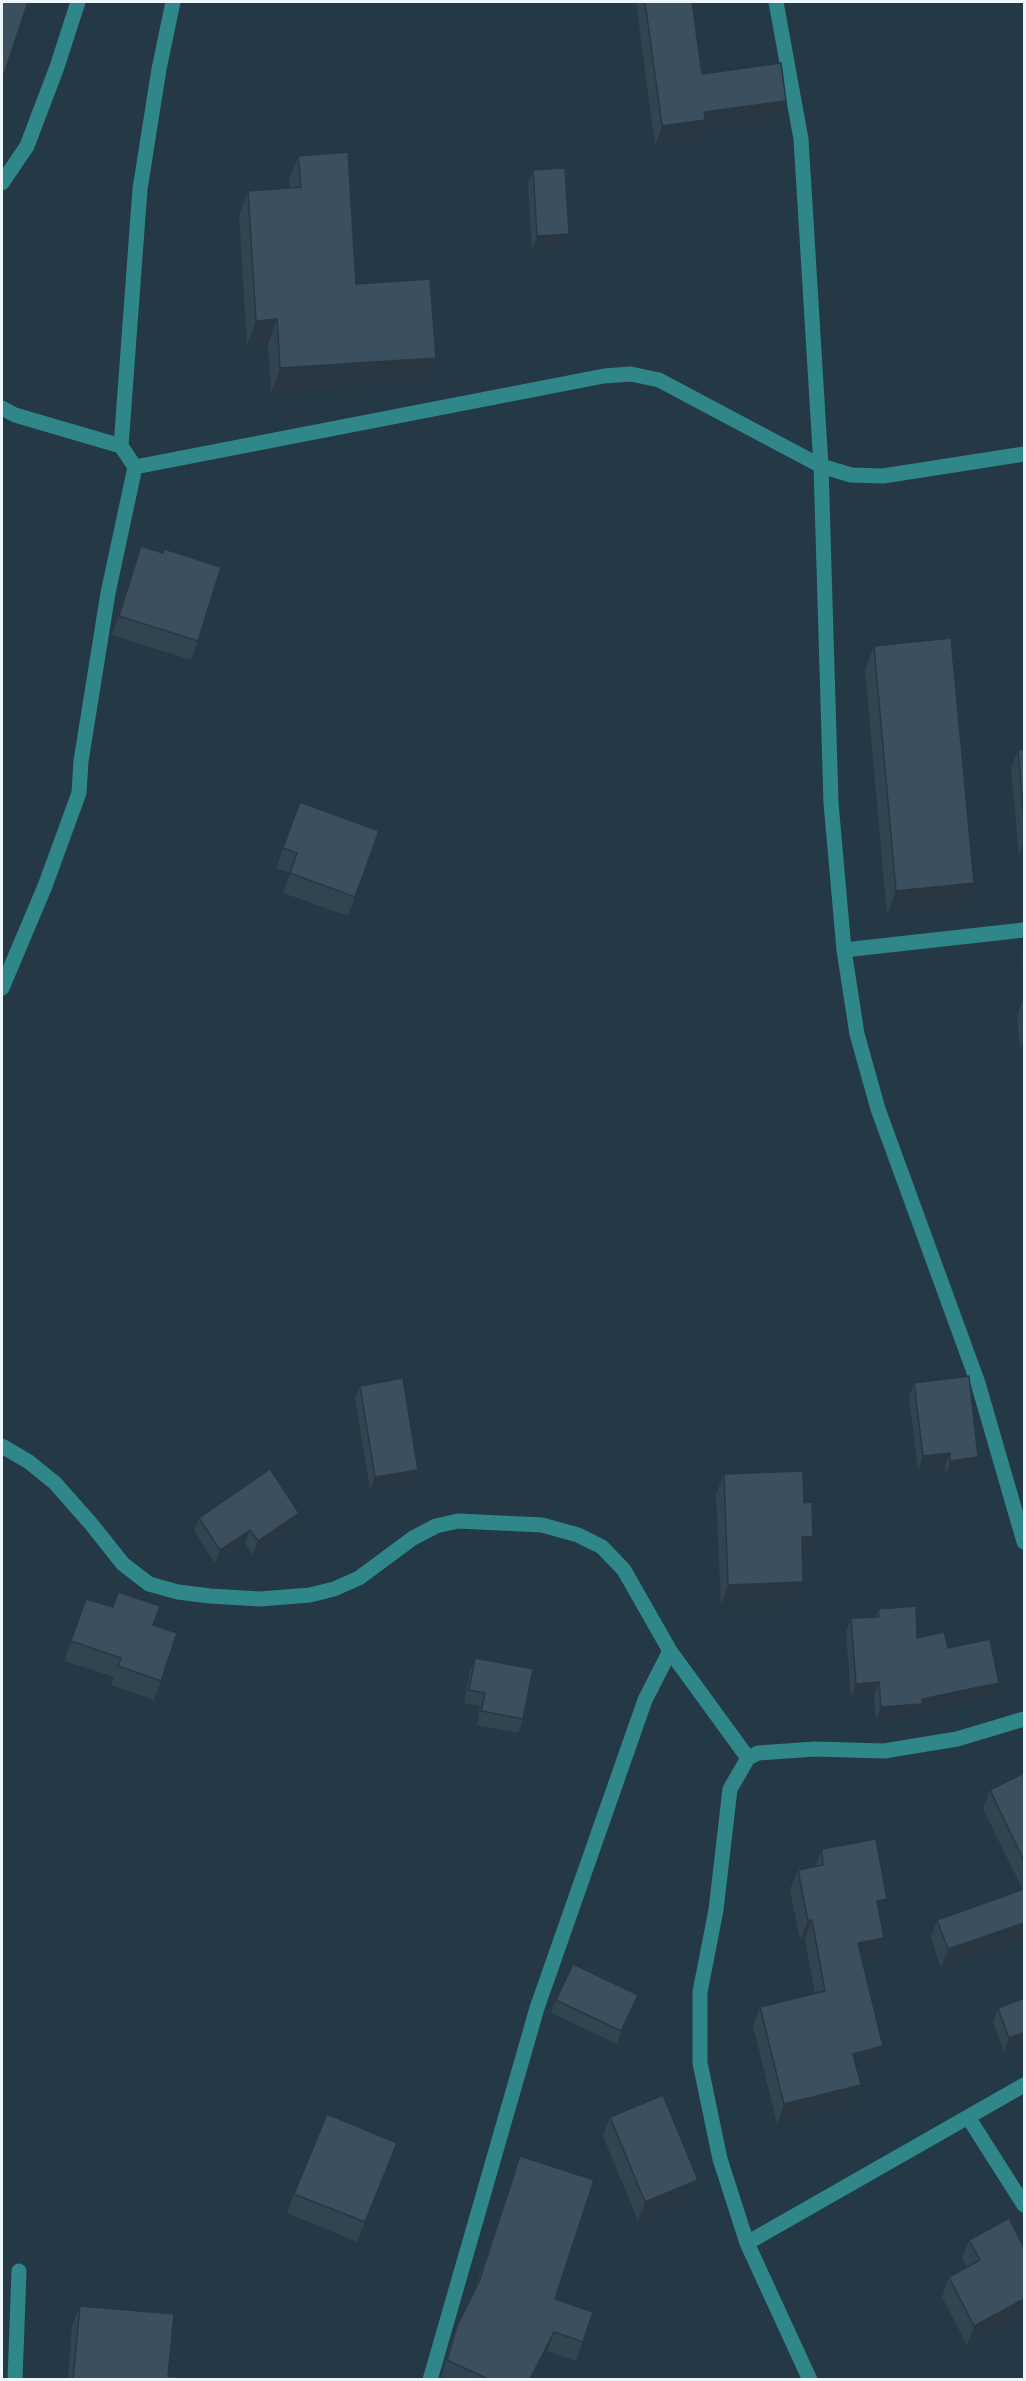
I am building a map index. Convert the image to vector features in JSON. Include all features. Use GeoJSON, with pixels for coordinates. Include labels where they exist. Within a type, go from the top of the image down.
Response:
{"type":"FeatureCollection","features":[{"type":"Feature","properties":{"kind":"street"},"geometry":{"type":"LineString","coordinates":[[2,183],[27,146],[57,67],[78,2]]}},
{"type":"Feature","properties":{"kind":"street"},"geometry":{"type":"LineString","coordinates":[[2,988],[45,886],[79,793],[81,761],[108,593],[135,467],[121,446],[140,189],[172,2]]}},
{"type":"Feature","properties":{"kind":"street"},"geometry":{"type":"LineString","coordinates":[[776,2],[801,139],[821,466],[831,803],[844,950],[857,1034],[878,1109],[978,1383],[1024,1542]]}},
{"type":"Feature","properties":{"kind":"street"},"geometry":{"type":"LineString","coordinates":[[135,467],[604,376],[631,374],[660,380],[821,466],[851,475],[883,476],[1024,454]]}},
{"type":"Feature","properties":{"kind":"street"},"geometry":{"type":"LineString","coordinates":[[2,408],[15,415],[121,446]]}},
{"type":"Feature","properties":{"kind":"street"},"geometry":{"type":"LineString","coordinates":[[844,950],[1024,930]]}},
{"type":"Feature","properties":{"kind":"street"},"geometry":{"type":"LineString","coordinates":[[2,1446],[29,1462],[55,1483],[123,1564],[149,1584],[178,1593],[260,1599],[310,1595],[334,1589],[358,1578],[413,1538],[436,1526],[458,1521],[542,1525],[578,1535],[602,1547],[624,1570],[670,1651],[748,1758]]}},
{"type":"Feature","properties":{"kind":"street"},"geometry":{"type":"LineString","coordinates":[[430,2379],[537,2008],[645,1700],[670,1651]]}},
{"type":"Feature","properties":{"kind":"street"},"geometry":{"type":"LineString","coordinates":[[810,2379],[747,2243],[720,2159],[700,2063],[700,1992],[716,1910],[730,1789],[748,1758],[758,1753],[815,1749],[884,1751],[957,1740],[1024,1719]]}},
{"type":"Feature","properties":{"kind":"street"},"geometry":{"type":"LineString","coordinates":[[747,2243],[1024,2085]]}},
{"type":"Feature","properties":{"kind":"street"},"geometry":{"type":"LineString","coordinates":[[968,2117],[1024,2205]]}},
{"type":"Feature","properties":{"kind":"street"},"geometry":{"type":"LineString","coordinates":[[15,2379],[19,2271]]}},
{"type":"Feature","properties":{"kind":"building"},"geometry":{"type":"Polygon","coordinates":[[[2,2],[28,2],[2,80],[2,2]]]}},
{"type":"Feature","properties":{"kind":"building"},"geometry":{"type":"Polygon","coordinates":[[[645,2],[692,2],[702,74],[781,63],[786,101],[704,112],[705,120],[662,126],[645,2]]]}},
{"type":"Feature","properties":{"kind":"building"},"geometry":{"type":"Polygon","coordinates":[[[348,152],[356,284],[430,279],[436,358],[280,368],[277,319],[256,321],[248,191],[301,187],[298,156],[348,152]]]}},
{"type":"Feature","properties":{"kind":"building"},"geometry":{"type":"Polygon","coordinates":[[[565,168],[569,234],[537,236],[533,170],[565,168]]]}},
{"type":"Feature","properties":{"kind":"building"},"geometry":{"type":"Polygon","coordinates":[[[141,546],[163,553],[164,549],[221,567],[198,641],[119,616],[141,546]]]}},
{"type":"Feature","properties":{"kind":"building"},"geometry":{"type":"Polygon","coordinates":[[[951,638],[974,883],[896,891],[874,646],[951,638]]]}},
{"type":"Feature","properties":{"kind":"building"},"geometry":{"type":"Polygon","coordinates":[[[1024,749],[1024,818],[1018,750],[1024,749]]]}},
{"type":"Feature","properties":{"kind":"building"},"geometry":{"type":"Polygon","coordinates":[[[300,802],[379,831],[355,897],[290,873],[297,853],[283,848],[300,802]]]}},
{"type":"Feature","properties":{"kind":"building"},"geometry":{"type":"Polygon","coordinates":[[[969,1376],[978,1457],[950,1461],[950,1453],[923,1456],[914,1383],[969,1376]]]}},
{"type":"Feature","properties":{"kind":"building"},"geometry":{"type":"Polygon","coordinates":[[[403,1378],[418,1470],[375,1477],[360,1386],[403,1378]]]}},
{"type":"Feature","properties":{"kind":"building"},"geometry":{"type":"Polygon","coordinates":[[[270,1469],[299,1513],[258,1541],[250,1530],[220,1550],[199,1518],[270,1469]]]}},
{"type":"Feature","properties":{"kind":"building"},"geometry":{"type":"Polygon","coordinates":[[[803,1471],[804,1503],[812,1502],[813,1537],[802,1537],[803,1582],[728,1585],[724,1474],[803,1471]]]}},
{"type":"Feature","properties":{"kind":"building"},"geometry":{"type":"Polygon","coordinates":[[[118,1592],[160,1606],[153,1625],[177,1633],[161,1681],[118,1666],[121,1658],[71,1641],[86,1599],[113,1607],[118,1592]]]}},
{"type":"Feature","properties":{"kind":"building"},"geometry":{"type":"Polygon","coordinates":[[[916,1606],[917,1638],[944,1632],[948,1648],[990,1639],[999,1683],[922,1699],[922,1704],[881,1707],[879,1682],[856,1684],[851,1618],[879,1617],[878,1609],[916,1606]]]}},
{"type":"Feature","properties":{"kind":"building"},"geometry":{"type":"Polygon","coordinates":[[[475,1658],[533,1669],[523,1719],[481,1711],[485,1693],[469,1690],[475,1658]]]}},
{"type":"Feature","properties":{"kind":"building"},"geometry":{"type":"Polygon","coordinates":[[[1024,1773],[1024,1861],[990,1790],[1024,1773]]]}},
{"type":"Feature","properties":{"kind":"building"},"geometry":{"type":"Polygon","coordinates":[[[876,1839],[887,1899],[877,1901],[884,1938],[858,1943],[883,2046],[853,2054],[861,2085],[784,2104],[760,2007],[825,1991],[812,1920],[808,1921],[798,1870],[823,1865],[822,1849],[876,1839]]]}},
{"type":"Feature","properties":{"kind":"building"},"geometry":{"type":"Polygon","coordinates":[[[1024,1889],[1024,1923],[948,1949],[937,1920],[1024,1889]]]}},
{"type":"Feature","properties":{"kind":"building"},"geometry":{"type":"Polygon","coordinates":[[[573,1964],[638,1995],[621,2031],[556,2000],[573,1964]]]}},
{"type":"Feature","properties":{"kind":"building"},"geometry":{"type":"Polygon","coordinates":[[[1024,1998],[1024,2033],[1009,2038],[998,2008],[1024,1998]]]}},
{"type":"Feature","properties":{"kind":"building"},"geometry":{"type":"Polygon","coordinates":[[[663,2095],[698,2180],[645,2202],[610,2117],[663,2095]]]}},
{"type":"Feature","properties":{"kind":"building"},"geometry":{"type":"Polygon","coordinates":[[[327,2114],[397,2143],[365,2222],[294,2194],[327,2114]]]}},
{"type":"Feature","properties":{"kind":"building"},"geometry":{"type":"Polygon","coordinates":[[[520,2156],[594,2180],[555,2299],[593,2312],[583,2342],[554,2332],[530,2379],[488,2379],[447,2360],[457,2326],[479,2282],[520,2156]]]}},
{"type":"Feature","properties":{"kind":"building"},"geometry":{"type":"Polygon","coordinates":[[[1009,2218],[1024,2248],[1024,2299],[974,2326],[949,2277],[980,2260],[969,2240],[1009,2218]]]}},
{"type":"Feature","properties":{"kind":"building"},"geometry":{"type":"Polygon","coordinates":[[[80,2306],[174,2314],[168,2376],[200,2379],[73,2379],[80,2306]]]}}]}
